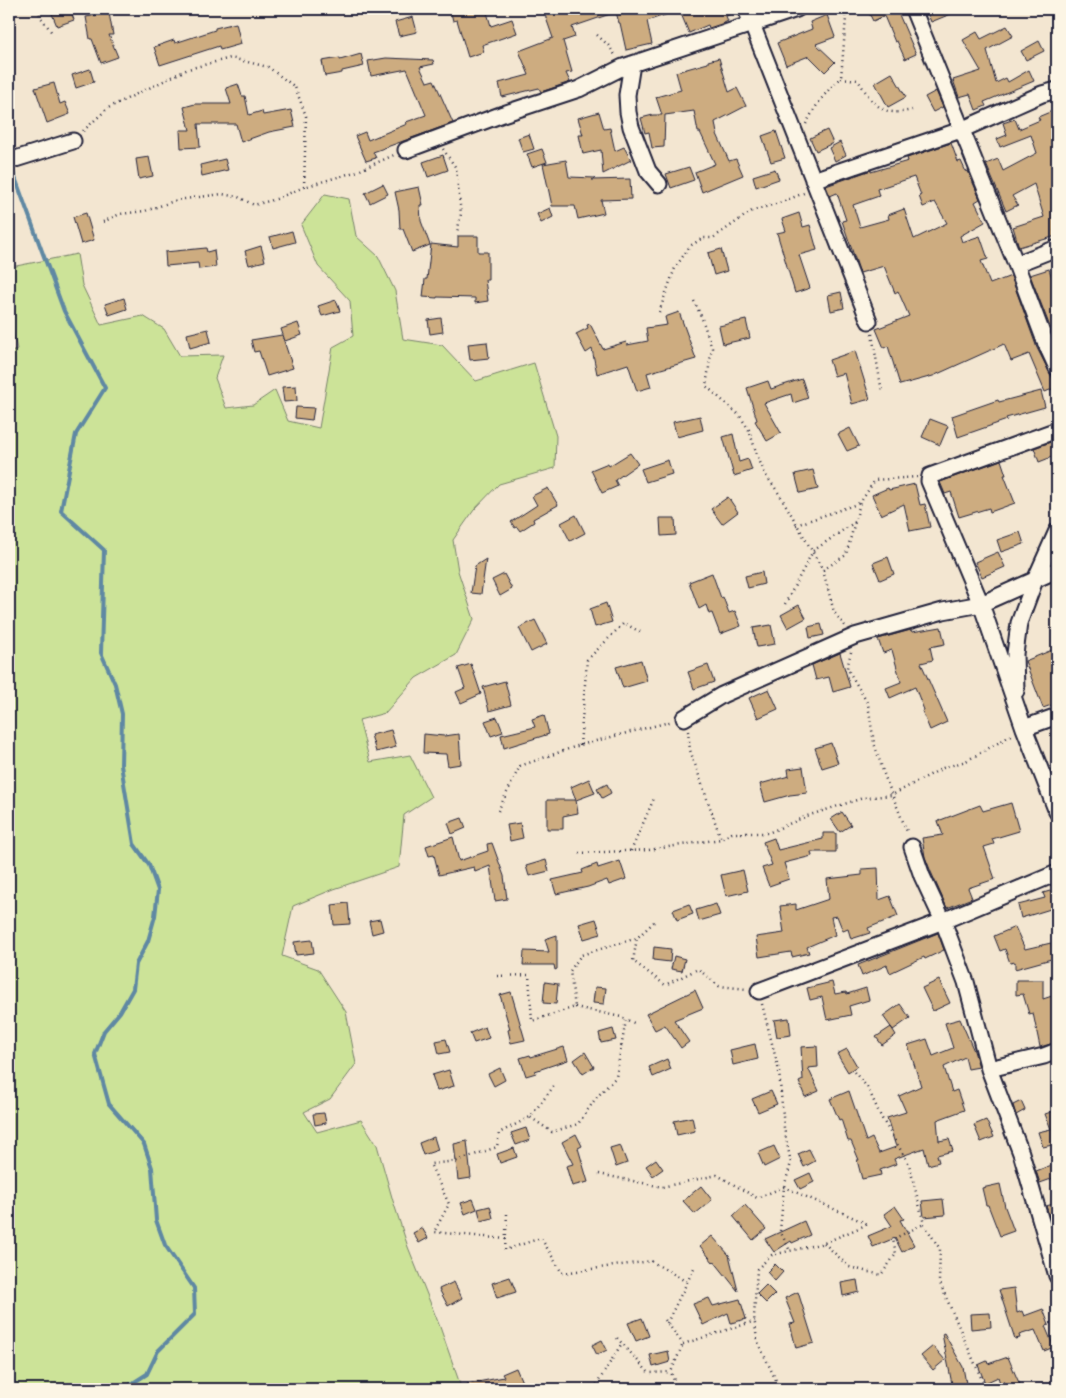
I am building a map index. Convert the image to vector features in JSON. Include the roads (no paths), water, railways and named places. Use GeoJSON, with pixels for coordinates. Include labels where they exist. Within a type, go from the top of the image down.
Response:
{"type":"FeatureCollection","features":[{"type":"Feature","properties":{"kind":"street"},"geometry":{"type":"LineString","coordinates":[[746,9],[869,321]]}},
{"type":"Feature","properties":{"kind":"street"},"geometry":{"type":"LineString","coordinates":[[406,150],[495,117],[580,89],[627,65],[797,9]]}},
{"type":"Feature","properties":{"kind":"street"},"geometry":{"type":"LineString","coordinates":[[913,9],[1057,368]]}},
{"type":"Feature","properties":{"kind":"street"},"geometry":{"type":"LineString","coordinates":[[627,65],[627,95],[630,119],[648,170],[659,184]]}},
{"type":"Feature","properties":{"kind":"street"},"geometry":{"type":"LineString","coordinates":[[815,184],[961,130],[1042,94],[1057,90]]}},
{"type":"Feature","properties":{"kind":"street"},"geometry":{"type":"LineString","coordinates":[[9,161],[73,141]]}},
{"type":"Feature","properties":{"kind":"street"},"geometry":{"type":"LineString","coordinates":[[1016,264],[1057,248]]}},
{"type":"Feature","properties":{"kind":"street"},"geometry":{"type":"LineString","coordinates":[[1057,430],[930,476],[929,481],[981,604],[1024,728],[1057,812]]}},
{"type":"Feature","properties":{"kind":"street"},"geometry":{"type":"LineString","coordinates":[[1017,706],[1015,654],[1019,623],[1035,580],[1057,531]]}},
{"type":"Feature","properties":{"kind":"street"},"geometry":{"type":"LineString","coordinates":[[684,718],[722,695],[854,636],[943,611],[981,604],[1057,570]]}},
{"type":"Feature","properties":{"kind":"street"},"geometry":{"type":"LineString","coordinates":[[1024,728],[1057,716]]}},
{"type":"Feature","properties":{"kind":"street"},"geometry":{"type":"LineString","coordinates":[[912,847],[966,982],[989,1068],[1020,1153],[1057,1276]]}},
{"type":"Feature","properties":{"kind":"street"},"geometry":{"type":"LineString","coordinates":[[759,991],[943,921],[1057,873]]}},
{"type":"Feature","properties":{"kind":"street"},"geometry":{"type":"LineString","coordinates":[[989,1068],[1044,1056],[1057,1051]]}},
{"type":"Feature","properties":{"kind":"waterway"},"geometry":{"type":"LineString","coordinates":[[10,164],[64,311],[105,388],[76,434],[61,511],[104,550],[101,653],[115,684],[122,714],[121,765],[134,844],[149,865],[158,890],[155,916],[148,941],[136,964],[133,989],[120,1012],[104,1031],[95,1054],[109,1104],[144,1144],[152,1168],[156,1220],[165,1245],[194,1288],[195,1314],[158,1351],[147,1374],[125,1388],[74,1384],[71,1389]]}}]}
